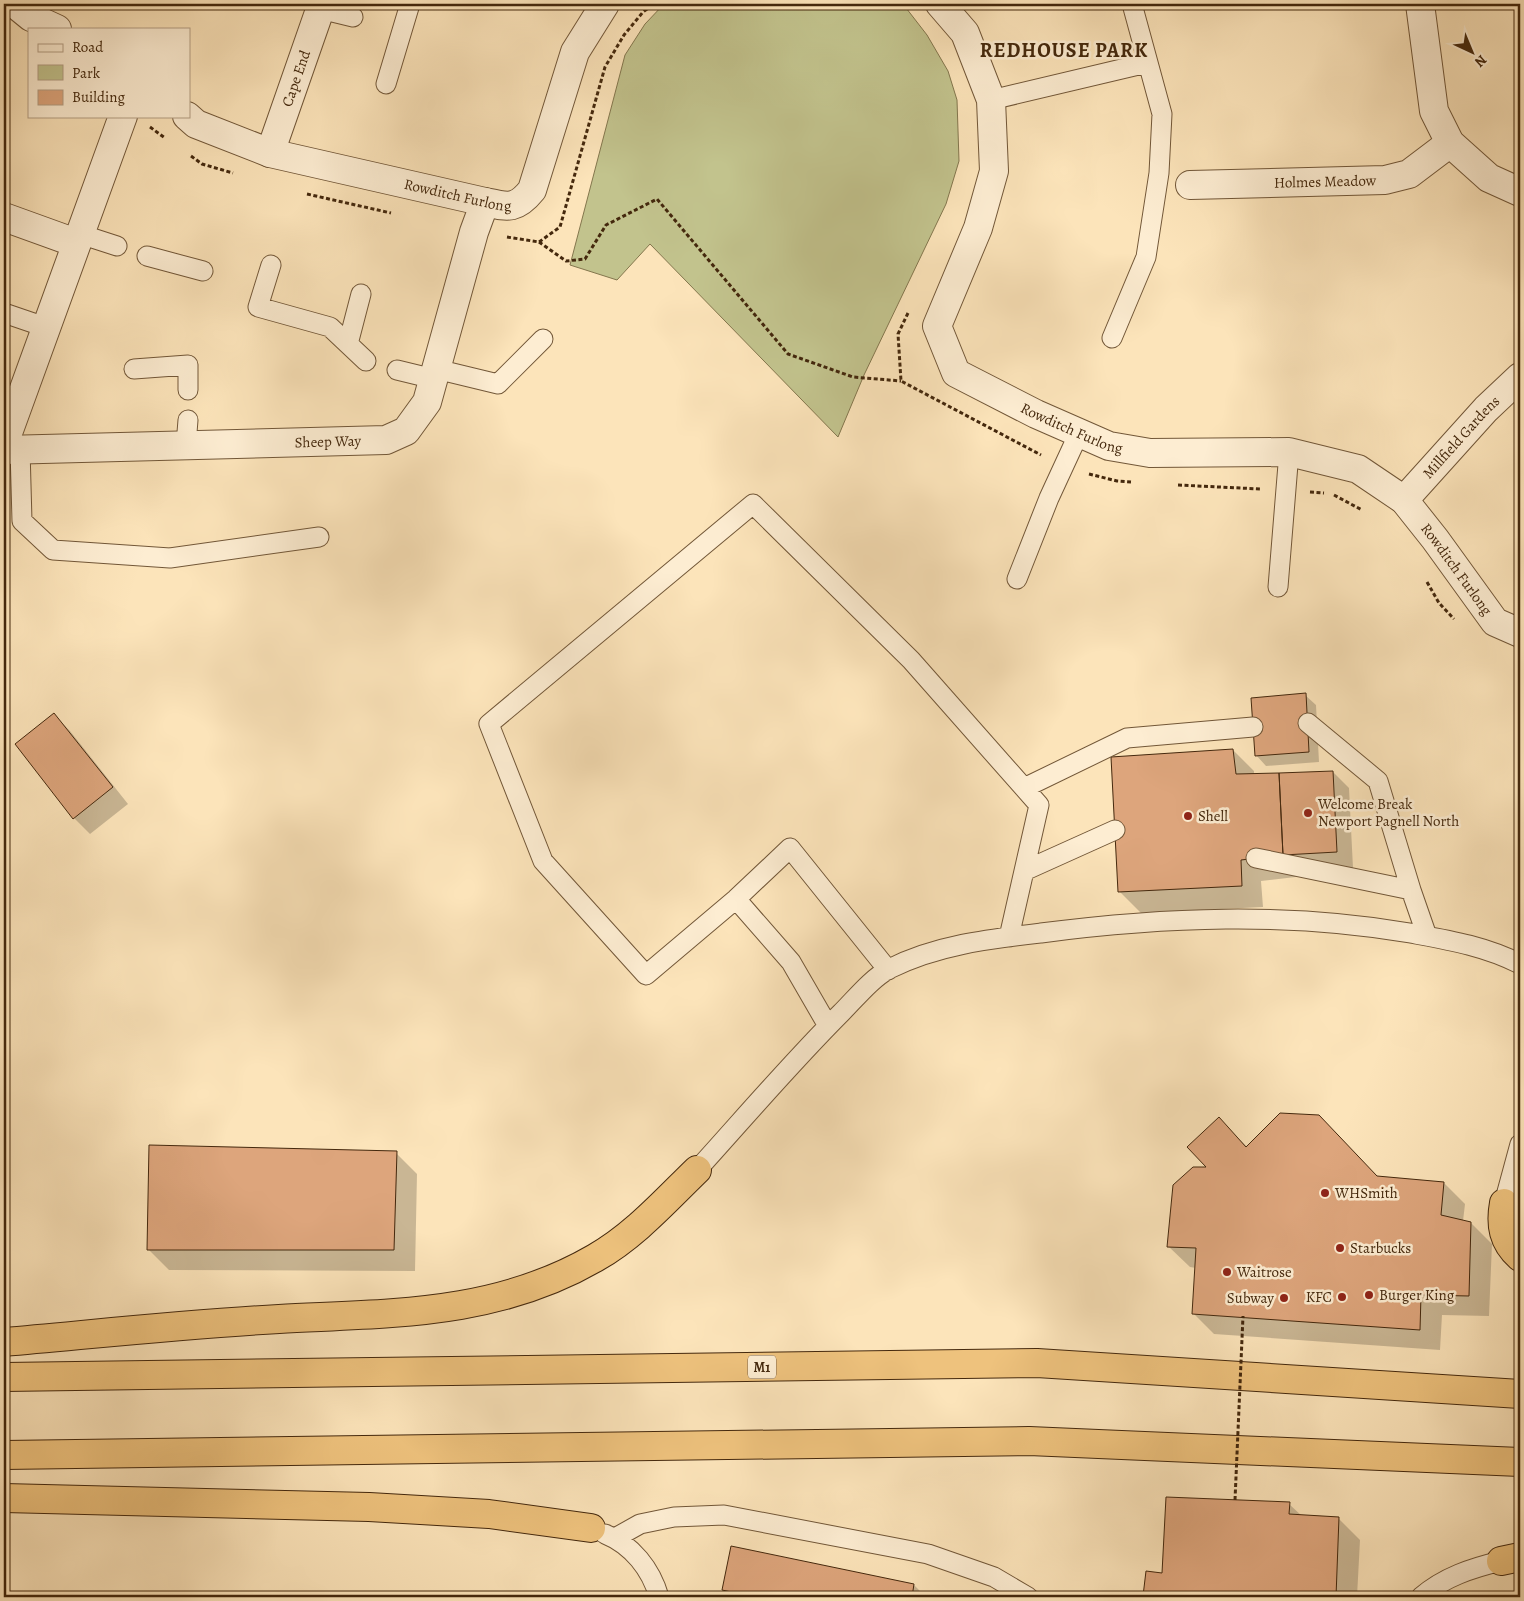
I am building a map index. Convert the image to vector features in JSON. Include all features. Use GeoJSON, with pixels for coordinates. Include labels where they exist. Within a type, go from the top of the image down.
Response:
{"type":"FeatureCollection","features":[{"type":"Feature","properties":{"kind":"highway"},"geometry":{"type":"LineString","coordinates":[[4,1342],[278,1319],[379,1315],[455,1307],[492,1300],[514,1294],[566,1272],[605,1252],[645,1220],[698,1170]]}},
{"type":"Feature","properties":{"kind":"highway"},"geometry":{"type":"LineString","coordinates":[[1504,1203],[1502,1222],[1506,1241],[1520,1257]]}},
{"type":"Feature","properties":{"kind":"highway","name":"M1"},"geometry":{"type":"LineString","coordinates":[[4,1377],[1037,1363],[1520,1394]]}},
{"type":"Feature","properties":{"kind":"highway"},"geometry":{"type":"LineString","coordinates":[[4,1455],[1029,1442],[1520,1462]]}},
{"type":"Feature","properties":{"kind":"highway"},"geometry":{"type":"LineString","coordinates":[[4,1498],[419,1510],[489,1514],[603,1533]]}},
{"type":"Feature","properties":{"kind":"street"},"geometry":{"type":"LineString","coordinates":[[15,4],[31,17],[55,28]]}},
{"type":"Feature","properties":{"kind":"street","name":"Rowditch Furlong"},"geometry":{"type":"LineString","coordinates":[[189,118],[196,124],[270,153],[485,202],[507,206],[517,205],[532,190],[575,52],[605,4]]}},
{"type":"Feature","properties":{"kind":"street","name":"Rowditch Furlong"},"geometry":{"type":"LineString","coordinates":[[940,4],[965,33],[991,100],[994,171],[978,228],[937,326],[956,373],[1036,414],[1109,446],[1150,453],[1289,452],[1358,469],[1404,500],[1435,539],[1495,622],[1520,633]]}},
{"type":"Feature","properties":{"kind":"street"},"geometry":{"type":"LineString","coordinates":[[1420,4],[1434,111],[1450,143],[1489,178],[1520,192]]}},
{"type":"Feature","properties":{"kind":"street","name":"Cape End"},"geometry":{"type":"LineString","coordinates":[[270,153],[321,6]]}},
{"type":"Feature","properties":{"kind":"street"},"geometry":{"type":"LineString","coordinates":[[9,448],[45,327],[122,118]]}},
{"type":"Feature","properties":{"kind":"street","name":"Holmes Meadow"},"geometry":{"type":"LineString","coordinates":[[1190,186],[1385,180],[1409,174],[1450,143]]}},
{"type":"Feature","properties":{"kind":"street","name":"Sheep Way"},"geometry":{"type":"LineString","coordinates":[[9,448],[187,433],[386,440],[406,431],[427,402],[474,232],[485,202]]}},
{"type":"Feature","properties":{"kind":"street"},"geometry":{"type":"LineString","coordinates":[[4,217],[78,239]]}},
{"type":"Feature","properties":{"kind":"street","name":"Millfield Gardens"},"geometry":{"type":"LineString","coordinates":[[1404,500],[1486,409],[1520,377]]}},
{"type":"Feature","properties":{"kind":"lane"},"geometry":{"type":"LineString","coordinates":[[386,84],[392,28],[410,4]]}},
{"type":"Feature","properties":{"kind":"lane"},"geometry":{"type":"LineString","coordinates":[[1112,338],[1146,257],[1159,173],[1162,114],[1132,4]]}},
{"type":"Feature","properties":{"kind":"lane"},"geometry":{"type":"LineString","coordinates":[[321,6],[353,17]]}},
{"type":"Feature","properties":{"kind":"lane"},"geometry":{"type":"LineString","coordinates":[[991,100],[1147,63]]}},
{"type":"Feature","properties":{"kind":"lane"},"geometry":{"type":"LineString","coordinates":[[78,239],[117,246]]}},
{"type":"Feature","properties":{"kind":"lane"},"geometry":{"type":"LineString","coordinates":[[147,256],[203,271]]}},
{"type":"Feature","properties":{"kind":"lane"},"geometry":{"type":"LineString","coordinates":[[271,265],[258,307],[330,327],[366,361]]}},
{"type":"Feature","properties":{"kind":"lane"},"geometry":{"type":"LineString","coordinates":[[348,344],[361,294]]}},
{"type":"Feature","properties":{"kind":"lane"},"geometry":{"type":"LineString","coordinates":[[4,313],[45,327]]}},
{"type":"Feature","properties":{"kind":"lane"},"geometry":{"type":"LineString","coordinates":[[397,370],[498,384],[543,339]]}},
{"type":"Feature","properties":{"kind":"lane"},"geometry":{"type":"LineString","coordinates":[[134,369],[188,364],[188,390]]}},
{"type":"Feature","properties":{"kind":"lane"},"geometry":{"type":"LineString","coordinates":[[1017,579],[1079,433]]}},
{"type":"Feature","properties":{"kind":"lane"},"geometry":{"type":"LineString","coordinates":[[9,448],[22,521],[53,550],[170,558],[319,537]]}},
{"type":"Feature","properties":{"kind":"lane"},"geometry":{"type":"LineString","coordinates":[[1278,587],[1288,491],[1289,452]]}},
{"type":"Feature","properties":{"kind":"lane"},"geometry":{"type":"LineString","coordinates":[[888,970],[790,848],[736,898],[646,975],[543,861],[489,724],[753,504],[911,660],[1039,805],[1008,937]]}},
{"type":"Feature","properties":{"kind":"lane"},"geometry":{"type":"LineString","coordinates":[[1308,723],[1378,781],[1427,936]]}},
{"type":"Feature","properties":{"kind":"lane"},"geometry":{"type":"LineString","coordinates":[[1024,788],[1127,738],[1253,727]]}},
{"type":"Feature","properties":{"kind":"lane"},"geometry":{"type":"LineString","coordinates":[[1024,872],[1115,830]]}},
{"type":"Feature","properties":{"kind":"lane"},"geometry":{"type":"LineString","coordinates":[[1256,858],[1411,890]]}},
{"type":"Feature","properties":{"kind":"lane"},"geometry":{"type":"LineString","coordinates":[[736,898],[791,962],[828,1026]]}},
{"type":"Feature","properties":{"kind":"lane"},"geometry":{"type":"LineString","coordinates":[[698,1170],[828,1026],[874,980],[888,970],[924,954],[964,944],[1094,926],[1219,918],[1351,923],[1464,942],[1494,952],[1520,964]]}},
{"type":"Feature","properties":{"kind":"lane"},"geometry":{"type":"LineString","coordinates":[[1504,1203],[1520,1144]]}},
{"type":"Feature","properties":{"kind":"lane"},"geometry":{"type":"LineString","coordinates":[[603,1533],[674,1517],[724,1516],[928,1554],[994,1577],[1028,1597]]}},
{"type":"Feature","properties":{"kind":"lane"},"geometry":{"type":"LineString","coordinates":[[603,1533],[642,1562],[655,1583],[659,1597]]}},
{"type":"Feature","properties":{"kind":"lane"},"geometry":{"type":"LineString","coordinates":[[1421,1597],[1454,1575],[1472,1568],[1511,1559]]}},
{"type":"Feature","properties":{"kind":"path"},"geometry":{"type":"LineString","coordinates":[[539,242],[566,261],[585,259],[606,225],[657,199],[788,354],[853,376],[901,381],[1064,467],[1117,482],[1136,482]]}},
{"type":"Feature","properties":{"kind":"path"},"geometry":{"type":"LineString","coordinates":[[901,381],[898,334],[910,310]]}},
{"type":"Feature","properties":{"kind":"path"},"geometry":{"type":"LineString","coordinates":[[1174,484],[1330,493],[1363,511]]}},
{"type":"Feature","properties":{"kind":"path"},"geometry":{"type":"LineString","coordinates":[[1424,577],[1438,603],[1458,624]]}},
{"type":"Feature","properties":{"kind":"path"},"geometry":{"type":"LineString","coordinates":[[1235,1500],[1243,1316]]}},
{"type":"Feature","properties":{"kind":"green space"},"geometry":{"type":"Polygon","coordinates":[[[664,4],[903,4],[927,35],[948,71],[957,100],[959,161],[946,204],[864,375],[838,437],[650,244],[617,280],[570,265],[625,55],[645,24],[664,4]]]}},
{"type":"Feature","properties":{"kind":"building"},"geometry":{"type":"Polygon","coordinates":[[[1306,693],[1309,752],[1255,756],[1251,698],[1306,693]]]}},
{"type":"Feature","properties":{"kind":"building"},"geometry":{"type":"Polygon","coordinates":[[[54,713],[113,787],[73,819],[15,744],[54,713]]]}},
{"type":"Feature","properties":{"kind":"building"},"geometry":{"type":"Polygon","coordinates":[[[1233,749],[1236,774],[1279,773],[1283,855],[1241,860],[1242,886],[1118,892],[1111,757],[1233,749]]]}},
{"type":"Feature","properties":{"kind":"building","name":"Welcome Break Newport Pagnell North"},"geometry":{"type":"Polygon","coordinates":[[[1333,771],[1337,852],[1283,855],[1279,773],[1333,771]]]}},
{"type":"Feature","properties":{"kind":"building"},"geometry":{"type":"Polygon","coordinates":[[[1280,1113],[1319,1115],[1377,1176],[1444,1182],[1441,1215],[1471,1222],[1469,1296],[1421,1295],[1420,1330],[1192,1314],[1196,1248],[1167,1247],[1173,1185],[1193,1167],[1206,1167],[1187,1147],[1219,1117],[1246,1147],[1280,1113]]]}},
{"type":"Feature","properties":{"kind":"building"},"geometry":{"type":"Polygon","coordinates":[[[149,1145],[397,1151],[394,1250],[147,1250],[149,1145]]]}},
{"type":"Feature","properties":{"kind":"building"},"geometry":{"type":"Polygon","coordinates":[[[1166,1497],[1290,1502],[1289,1514],[1339,1517],[1336,1597],[1125,1597],[1125,1594],[1143,1596],[1146,1571],[1162,1573],[1166,1497]]]}},
{"type":"Feature","properties":{"kind":"building"},"geometry":{"type":"Polygon","coordinates":[[[731,1546],[914,1584],[912,1597],[755,1597],[722,1590],[731,1546]]]}},
{"type":"Feature","properties":{"kind":"place","name":"Welcome Break Newport Pagnell North"},"geometry":{"type":"Point","coordinates":[1308,813]}},
{"type":"Feature","properties":{"kind":"place","name":"Shell"},"geometry":{"type":"Point","coordinates":[1188,816]}},
{"type":"Feature","properties":{"kind":"place","name":"WHSmith"},"geometry":{"type":"Point","coordinates":[1325,1193]}},
{"type":"Feature","properties":{"kind":"place","name":"Starbucks"},"geometry":{"type":"Point","coordinates":[1340,1248]}},
{"type":"Feature","properties":{"kind":"place","name":"Waitrose"},"geometry":{"type":"Point","coordinates":[1227,1272]}},
{"type":"Feature","properties":{"kind":"place","name":"Burger King"},"geometry":{"type":"Point","coordinates":[1369,1295]}},
{"type":"Feature","properties":{"kind":"place","name":"KFC"},"geometry":{"type":"Point","coordinates":[1342,1297]}},
{"type":"Feature","properties":{"kind":"place","name":"Subway"},"geometry":{"type":"Point","coordinates":[1284,1298]}},
{"type":"Feature","properties":{"kind":"district","name":"REDHOUSE PARK"},"geometry":{"type":"Point","coordinates":[1064,50]}}]}
